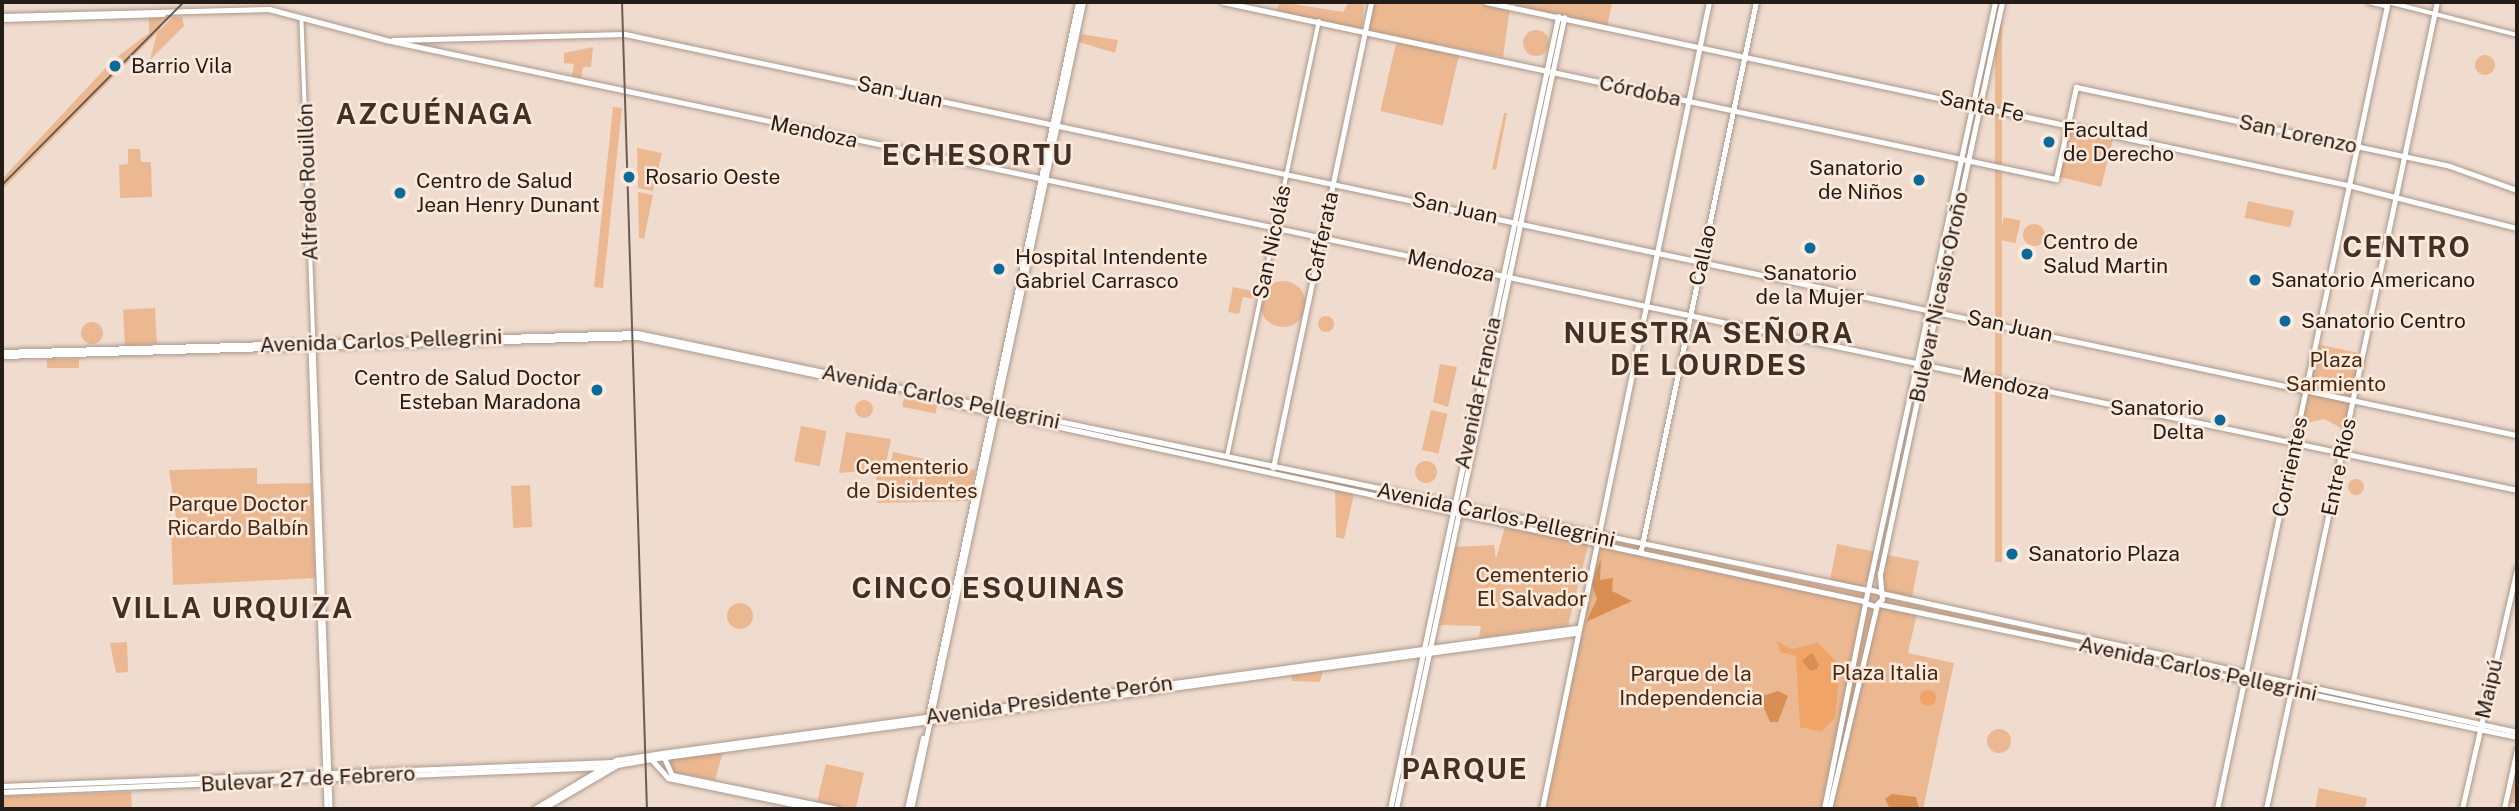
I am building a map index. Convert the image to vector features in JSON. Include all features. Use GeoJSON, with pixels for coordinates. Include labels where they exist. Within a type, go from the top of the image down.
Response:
{"type":"FeatureCollection","features":[{"type":"Feature","properties":{"kind":"main road"},"geometry":{"type":"LineString","coordinates":[[909,809],[996,411],[1080,2]]}},
{"type":"Feature","properties":{"kind":"main road","name":"Córdoba"},"geometry":{"type":"LineString","coordinates":[[1223,2],[2056,179],[2068,125]]}},
{"type":"Feature","properties":{"kind":"main road","name":"Cafferata"},"geometry":{"type":"LineString","coordinates":[[1273,470],[1371,2]]}},
{"type":"Feature","properties":{"kind":"main road","name":"Santa Fe"},"geometry":{"type":"LineString","coordinates":[[1486,2],[2348,185],[2517,228]]}},
{"type":"Feature","properties":{"kind":"main road"},"geometry":{"type":"LineString","coordinates":[[1542,809],[1595,538],[1709,2]]}},
{"type":"Feature","properties":{"kind":"main road","name":"Callao"},"geometry":{"type":"LineString","coordinates":[[1641,548],[1756,2]]}},
{"type":"Feature","properties":{"kind":"main road","name":"Bulevar Nicasio Oroño"},"geometry":{"type":"LineString","coordinates":[[1878,604],[1995,2]]}},
{"type":"Feature","properties":{"kind":"main road","name":"Bulevar Nicasio Oroño"},"geometry":{"type":"LineString","coordinates":[[1976,105],[2002,2]]}},
{"type":"Feature","properties":{"kind":"main road"},"geometry":{"type":"LineString","coordinates":[[2369,2],[2387,4]]}},
{"type":"Feature","properties":{"kind":"main road","name":"Entre Ríos"},"geometry":{"type":"LineString","coordinates":[[2266,809],[2437,2]]}},
{"type":"Feature","properties":{"kind":"main road","name":"Corrientes"},"geometry":{"type":"LineString","coordinates":[[2217,809],[2387,4]]}},
{"type":"Feature","properties":{"kind":"main road"},"geometry":{"type":"LineString","coordinates":[[2,18],[276,12],[302,21],[386,40]]}},
{"type":"Feature","properties":{"kind":"main road","name":"Avenida Francia"},"geometry":{"type":"LineString","coordinates":[[1457,509],[1503,277],[1518,222],[1561,18]]}},
{"type":"Feature","properties":{"kind":"main road","name":"San Juan"},"geometry":{"type":"LineString","coordinates":[[386,40],[625,34],[2354,398],[2517,435]]}},
{"type":"Feature","properties":{"kind":"main road","name":"Mendoza"},"geometry":{"type":"LineString","coordinates":[[386,40],[1925,367],[2517,489]]}},
{"type":"Feature","properties":{"kind":"main road","name":"San Lorenzo"},"geometry":{"type":"LineString","coordinates":[[2068,125],[2076,87],[2404,157],[2517,190]]}},
{"type":"Feature","properties":{"kind":"main road","name":"Bulevar Nicasio Oroño"},"geometry":{"type":"LineString","coordinates":[[1865,602],[1965,160]]}},
{"type":"Feature","properties":{"kind":"main road","name":"Avenida Francia"},"geometry":{"type":"LineString","coordinates":[[1390,809],[1510,279],[1518,222]]}},
{"type":"Feature","properties":{"kind":"main road","name":"Avenida Carlos Pellegrini"},"geometry":{"type":"LineString","coordinates":[[2,354],[637,333],[1641,548],[1865,602],[2245,677],[2517,735]]}},
{"type":"Feature","properties":{"kind":"main road","name":"Avenida Carlos Pellegrini"},"geometry":{"type":"LineString","coordinates":[[1641,548],[1867,589],[2245,677]]}},
{"type":"Feature","properties":{"kind":"main road","name":"Maipú"},"geometry":{"type":"LineString","coordinates":[[2462,809],[2517,568]]}},
{"type":"Feature","properties":{"kind":"main road"},"geometry":{"type":"LineString","coordinates":[[1826,809],[1865,602]]}},
{"type":"Feature","properties":{"kind":"main road"},"geometry":{"type":"LineString","coordinates":[[1826,809],[1878,604]]}},
{"type":"Feature","properties":{"kind":"main road","name":"Avenida Francia"},"geometry":{"type":"LineString","coordinates":[[1396,809],[1430,650],[1432,625]]}},
{"type":"Feature","properties":{"kind":"main road","name":"Avenida Presidente Perón"},"geometry":{"type":"LineString","coordinates":[[534,809],[585,782],[606,766],[614,764],[1576,630]]}},
{"type":"Feature","properties":{"kind":"main road"},"geometry":{"type":"LineString","coordinates":[[1857,649],[1863,656]]}},
{"type":"Feature","properties":{"kind":"main road"},"geometry":{"type":"LineString","coordinates":[[2504,809],[2517,749]]}},
{"type":"Feature","properties":{"kind":"main road"},"geometry":{"type":"LineString","coordinates":[[662,756],[672,775],[838,809]]}},
{"type":"Feature","properties":{"kind":"main road","name":"Avenida Presidente Perón"},"geometry":{"type":"LineString","coordinates":[[542,809],[614,764],[651,760],[662,756]]}},
{"type":"Feature","properties":{"kind":"main road"},"geometry":{"type":"LineString","coordinates":[[651,760],[668,778],[816,809]]}},
{"type":"Feature","properties":{"kind":"main road","name":"Bulevar 27 de Febrero"},"geometry":{"type":"LineString","coordinates":[[2,789],[328,779],[614,764]]}},
{"type":"Feature","properties":{"kind":"main road"},"geometry":{"type":"LineString","coordinates":[[584,765],[585,782]]}},
{"type":"Feature","properties":{"kind":"main road","name":"Bulevar 27 de Febrero"},"geometry":{"type":"LineString","coordinates":[[584,765],[606,766]]}},
{"type":"Feature","properties":{"kind":"street"},"geometry":{"type":"LineString","coordinates":[[2387,4],[2517,36]]}},
{"type":"Feature","properties":{"kind":"street","name":"Alfredo Rouillón"},"geometry":{"type":"LineString","coordinates":[[302,21],[329,809]]}},
{"type":"Feature","properties":{"kind":"street","name":"San Nicolás"},"geometry":{"type":"LineString","coordinates":[[1226,460],[1319,22]]}},
{"type":"Feature","properties":{"kind":"green space"},"geometry":{"type":"Polygon","coordinates":[[[1280,2],[1343,12],[1349,2],[1364,2],[1362,30],[1276,11],[1280,2]]]}},
{"type":"Feature","properties":{"kind":"green space"},"geometry":{"type":"Polygon","coordinates":[[[1373,2],[1480,2],[1510,8],[1503,57],[1368,31],[1373,2]]]}},
{"type":"Feature","properties":{"kind":"green space"},"geometry":{"type":"Polygon","coordinates":[[[1516,2],[1612,2],[1607,28],[1515,8],[1516,2]]]}},
{"type":"Feature","properties":{"kind":"green space"},"geometry":{"type":"Polygon","coordinates":[[[1995,2],[2002,2],[2002,562],[1995,562],[1995,2]]]}},
{"type":"Feature","properties":{"kind":"green space"},"geometry":{"type":"Polygon","coordinates":[[[167,16],[159,31],[172,17],[182,17],[184,26],[150,60],[157,33],[2,190],[2,179],[113,60],[149,33],[149,17],[167,16]]]}},
{"type":"Feature","properties":{"kind":"green space"},"geometry":{"type":"Polygon","coordinates":[[[1536,30],[1545,34],[1549,43],[1545,52],[1536,56],[1527,52],[1523,43],[1527,34],[1536,30]]]}},
{"type":"Feature","properties":{"kind":"green space"},"geometry":{"type":"Polygon","coordinates":[[[1081,34],[1118,40],[1115,53],[1079,42],[1081,34]]]}},
{"type":"Feature","properties":{"kind":"green space"},"geometry":{"type":"Polygon","coordinates":[[[1397,39],[1459,53],[1443,126],[1380,111],[1397,39]]]}},
{"type":"Feature","properties":{"kind":"green space"},"geometry":{"type":"Polygon","coordinates":[[[593,47],[591,67],[583,67],[581,78],[572,76],[574,64],[564,63],[564,53],[593,47]]]}},
{"type":"Feature","properties":{"kind":"green space"},"geometry":{"type":"Polygon","coordinates":[[[2481,55],[2489,55],[2495,65],[2489,75],[2481,75],[2475,69],[2475,61],[2481,55]]]}},
{"type":"Feature","properties":{"kind":"green space","name":"Parque de la Independencia"},"geometry":{"type":"Polygon","coordinates":[[[1547,71],[1553,73],[1461,508],[1849,591],[1873,588],[1894,600],[2517,737],[1918,609],[1908,653],[1954,663],[1923,809],[1542,809],[1595,540],[1460,512],[1396,809],[1390,809],[1453,511],[638,337],[1454,506],[1547,71]]]}},
{"type":"Feature","properties":{"kind":"green space"},"geometry":{"type":"Polygon","coordinates":[[[613,107],[622,108],[603,288],[594,287],[613,107]]]}},
{"type":"Feature","properties":{"kind":"green space"},"geometry":{"type":"Polygon","coordinates":[[[1504,113],[1507,113],[1496,170],[1492,169],[1504,113]]]}},
{"type":"Feature","properties":{"kind":"green space"},"geometry":{"type":"Polygon","coordinates":[[[2071,126],[2114,137],[2101,187],[2058,176],[2071,126]]]}},
{"type":"Feature","properties":{"kind":"green space"},"geometry":{"type":"Polygon","coordinates":[[[637,148],[662,153],[653,191],[638,188],[637,148]]]}},
{"type":"Feature","properties":{"kind":"green space"},"geometry":{"type":"Polygon","coordinates":[[[128,149],[140,149],[141,162],[151,162],[152,197],[120,198],[119,165],[128,164],[128,149]]]}},
{"type":"Feature","properties":{"kind":"green space"},"geometry":{"type":"Polygon","coordinates":[[[638,192],[653,195],[644,239],[639,238],[638,192]]]}},
{"type":"Feature","properties":{"kind":"green space"},"geometry":{"type":"Polygon","coordinates":[[[2248,201],[2294,211],[2290,227],[2244,218],[2248,201]]]}},
{"type":"Feature","properties":{"kind":"green space"},"geometry":{"type":"Polygon","coordinates":[[[2004,217],[2021,221],[2015,243],[1999,239],[2004,217]]]}},
{"type":"Feature","properties":{"kind":"green space"},"geometry":{"type":"Polygon","coordinates":[[[2034,224],[2042,227],[2045,235],[2042,243],[2034,246],[2026,243],[2023,235],[2026,227],[2034,224]]]}},
{"type":"Feature","properties":{"kind":"green space"},"geometry":{"type":"Polygon","coordinates":[[[1283,281],[1299,288],[1306,304],[1299,320],[1283,327],[1267,320],[1260,304],[1267,288],[1283,281]]]}},
{"type":"Feature","properties":{"kind":"green space"},"geometry":{"type":"Polygon","coordinates":[[[1233,287],[1257,292],[1256,299],[1243,297],[1239,314],[1228,312],[1233,287]]]}},
{"type":"Feature","properties":{"kind":"green space"},"geometry":{"type":"Polygon","coordinates":[[[155,308],[157,344],[125,346],[123,310],[155,308]]]}},
{"type":"Feature","properties":{"kind":"green space"},"geometry":{"type":"Polygon","coordinates":[[[1323,316],[1329,316],[1334,324],[1332,330],[1323,332],[1318,327],[1318,321],[1323,316]]]}},
{"type":"Feature","properties":{"kind":"green space"},"geometry":{"type":"Polygon","coordinates":[[[92,322],[100,325],[103,333],[100,341],[92,344],[84,341],[81,333],[84,325],[92,322]]]}},
{"type":"Feature","properties":{"kind":"green space","name":"Plaza Sarmiento"},"geometry":{"type":"Polygon","coordinates":[[[2316,344],[2364,354],[2347,431],[2324,419],[2299,425],[2316,344]]]}},
{"type":"Feature","properties":{"kind":"green space"},"geometry":{"type":"Polygon","coordinates":[[[47,359],[79,359],[79,368],[47,368],[47,359]]]}},
{"type":"Feature","properties":{"kind":"green space"},"geometry":{"type":"Polygon","coordinates":[[[1440,364],[1457,367],[1448,407],[1433,402],[1440,364]]]}},
{"type":"Feature","properties":{"kind":"green space"},"geometry":{"type":"Polygon","coordinates":[[[904,398],[937,405],[935,414],[902,407],[904,398]]]}},
{"type":"Feature","properties":{"kind":"green space"},"geometry":{"type":"Polygon","coordinates":[[[864,400],[870,403],[873,409],[870,415],[864,418],[858,415],[855,409],[858,403],[864,400]]]}},
{"type":"Feature","properties":{"kind":"green space"},"geometry":{"type":"Polygon","coordinates":[[[1431,410],[1448,414],[1438,454],[1422,450],[1431,410]]]}},
{"type":"Feature","properties":{"kind":"green space"},"geometry":{"type":"Polygon","coordinates":[[[801,426],[827,431],[820,466],[794,461],[801,426]]]}},
{"type":"Feature","properties":{"kind":"green space"},"geometry":{"type":"Polygon","coordinates":[[[846,432],[891,439],[885,469],[839,473],[846,432]]]}},
{"type":"Feature","properties":{"kind":"green space","name":"Cementerio de Disidentes"},"geometry":{"type":"Polygon","coordinates":[[[893,452],[975,470],[968,501],[877,503],[876,472],[889,472],[893,452]]]}},
{"type":"Feature","properties":{"kind":"green space"},"geometry":{"type":"Polygon","coordinates":[[[1426,461],[1434,464],[1437,472],[1434,480],[1426,483],[1418,480],[1415,472],[1418,464],[1426,461]]]}},
{"type":"Feature","properties":{"kind":"green space","name":"Parque Doctor Ricardo Balbín"},"geometry":{"type":"Polygon","coordinates":[[[257,468],[257,484],[312,483],[315,578],[173,585],[171,526],[201,524],[177,524],[169,470],[257,468]]]}},
{"type":"Feature","properties":{"kind":"green space"},"geometry":{"type":"Polygon","coordinates":[[[2353,479],[2359,479],[2364,487],[2362,493],[2353,495],[2348,490],[2348,484],[2353,479]]]}},
{"type":"Feature","properties":{"kind":"green space"},"geometry":{"type":"Polygon","coordinates":[[[530,485],[532,527],[513,528],[511,486],[530,485]]]}},
{"type":"Feature","properties":{"kind":"green space"},"geometry":{"type":"Polygon","coordinates":[[[1335,490],[1354,494],[1344,539],[1336,537],[1335,490]]]}},
{"type":"Feature","properties":{"kind":"green space","name":"Cementerio El Salvador"},"geometry":{"type":"Polygon","coordinates":[[[1505,526],[1589,542],[1568,626],[1479,638],[1481,626],[1440,625],[1454,547],[1494,545],[1496,559],[1505,526]]]}},
{"type":"Feature","properties":{"kind":"green space"},"geometry":{"type":"Polygon","coordinates":[[[1837,544],[1876,552],[1869,579],[1861,587],[1830,580],[1837,544]]]}},
{"type":"Feature","properties":{"kind":"green space"},"geometry":{"type":"Polygon","coordinates":[[[1887,555],[1919,561],[1911,602],[1881,589],[1887,555]]]}},
{"type":"Feature","properties":{"kind":"green space"},"geometry":{"type":"Polygon","coordinates":[[[740,603],[749,607],[753,616],[749,625],[740,629],[731,625],[727,616],[731,607],[740,603]]]}},
{"type":"Feature","properties":{"kind":"green space"},"geometry":{"type":"Polygon","coordinates":[[[127,642],[128,672],[116,673],[110,643],[127,642]]]}},
{"type":"Feature","properties":{"kind":"green space"},"geometry":{"type":"Polygon","coordinates":[[[1323,671],[1320,682],[1292,681],[1291,675],[1323,671]]]}},
{"type":"Feature","properties":{"kind":"green space"},"geometry":{"type":"Polygon","coordinates":[[[1999,729],[2007,733],[2011,741],[2007,749],[1999,753],[1991,749],[1987,741],[1991,733],[1999,729]]]}},
{"type":"Feature","properties":{"kind":"green space"},"geometry":{"type":"Polygon","coordinates":[[[2517,749],[2517,804],[2505,802],[2517,749]]]}},
{"type":"Feature","properties":{"kind":"green space"},"geometry":{"type":"Polygon","coordinates":[[[723,752],[715,780],[672,772],[666,760],[723,752]]]}},
{"type":"Feature","properties":{"kind":"green space"},"geometry":{"type":"Polygon","coordinates":[[[826,764],[864,773],[856,809],[817,802],[826,764]]]}},
{"type":"Feature","properties":{"kind":"green space"},"geometry":{"type":"Polygon","coordinates":[[[2319,788],[2367,798],[2365,809],[2315,809],[2319,788]]]}},
{"type":"Feature","properties":{"kind":"green space"},"geometry":{"type":"Polygon","coordinates":[[[131,792],[132,809],[2,809],[2,796],[131,792]]]}},
{"type":"Feature","properties":{"kind":"shaded area"},"geometry":{"type":"Polygon","coordinates":[[[1601,559],[1600,580],[1613,578],[1612,591],[1632,601],[1586,622],[1597,599],[1591,583],[1601,559]]]}},
{"type":"Feature","properties":{"kind":"shaded area"},"geometry":{"type":"Polygon","coordinates":[[[1777,641],[1791,649],[1818,643],[1840,665],[1835,718],[1821,732],[1800,727],[1796,656],[1780,652],[1777,641]],[[1812,652],[1802,661],[1811,672],[1820,667],[1812,652]]]}},
{"type":"Feature","properties":{"kind":"shaded area"},"geometry":{"type":"Polygon","coordinates":[[[1811,653],[1817,656],[1820,662],[1817,668],[1811,671],[1805,668],[1802,662],[1805,656],[1811,653]]]}},
{"type":"Feature","properties":{"kind":"shaded area"},"geometry":{"type":"Polygon","coordinates":[[[1928,690],[1934,692],[1934,704],[1928,706],[1922,704],[1920,698],[1922,692],[1928,690]]]}},
{"type":"Feature","properties":{"kind":"shaded area"},"geometry":{"type":"Polygon","coordinates":[[[1778,691],[1788,696],[1778,722],[1770,722],[1759,697],[1778,691]]]}},
{"type":"Feature","properties":{"kind":"shaded area"},"geometry":{"type":"Polygon","coordinates":[[[1892,794],[1916,797],[1919,809],[1890,809],[1885,799],[1892,794]]]}},
{"type":"Feature","properties":{"kind":"railway"},"geometry":{"type":"LineString","coordinates":[[2,185],[184,2]]}},
{"type":"Feature","properties":{"kind":"railway"},"geometry":{"type":"LineString","coordinates":[[622,2],[647,809]]}},
{"type":"Feature","properties":{"kind":"place","name":"Barrio Vila"},"geometry":{"type":"Point","coordinates":[115,66]}},
{"type":"Feature","properties":{"kind":"place","name":"Facultad de Derecho"},"geometry":{"type":"Point","coordinates":[2049,142]}},
{"type":"Feature","properties":{"kind":"place","name":"Rosario Oeste"},"geometry":{"type":"Point","coordinates":[629,177]}},
{"type":"Feature","properties":{"kind":"place","name":"Sanatorio de Niños"},"geometry":{"type":"Point","coordinates":[1919,180]}},
{"type":"Feature","properties":{"kind":"place","name":"Centro de Salud Jean Henry Dunant"},"geometry":{"type":"Point","coordinates":[400,193]}},
{"type":"Feature","properties":{"kind":"place","name":"Sanatorio de la Mujer"},"geometry":{"type":"Point","coordinates":[1810,248]}},
{"type":"Feature","properties":{"kind":"place","name":"Centro de Salud Martin"},"geometry":{"type":"Point","coordinates":[2027,254]}},
{"type":"Feature","properties":{"kind":"place","name":"Hospital Intendente Gabriel Carrasco"},"geometry":{"type":"Point","coordinates":[999,269]}},
{"type":"Feature","properties":{"kind":"place","name":"Sanatorio Americano"},"geometry":{"type":"Point","coordinates":[2255,280]}},
{"type":"Feature","properties":{"kind":"place","name":"Sanatorio Centro"},"geometry":{"type":"Point","coordinates":[2285,321]}},
{"type":"Feature","properties":{"kind":"place","name":"Centro de Salud Doctor Esteban Maradona"},"geometry":{"type":"Point","coordinates":[597,390]}},
{"type":"Feature","properties":{"kind":"place","name":"Sanatorio Delta"},"geometry":{"type":"Point","coordinates":[2220,420]}},
{"type":"Feature","properties":{"kind":"place","name":"Sanatorio Plaza"},"geometry":{"type":"Point","coordinates":[2012,554]}},
{"type":"Feature","properties":{"kind":"district","name":"AZCUÉNAGA"},"geometry":{"type":"Point","coordinates":[435,114]}},
{"type":"Feature","properties":{"kind":"district","name":"ECHESORTU"},"geometry":{"type":"Point","coordinates":[978,155]}},
{"type":"Feature","properties":{"kind":"district","name":"CENTRO"},"geometry":{"type":"Point","coordinates":[2407,247]}},
{"type":"Feature","properties":{"kind":"district","name":"NUESTRA SEÑORA DE LOURDES"},"geometry":{"type":"Point","coordinates":[1709,349]}},
{"type":"Feature","properties":{"kind":"district","name":"CINCO ESQUINAS"},"geometry":{"type":"Point","coordinates":[989,588]}},
{"type":"Feature","properties":{"kind":"district","name":"VILLA URQUIZA"},"geometry":{"type":"Point","coordinates":[233,608]}},
{"type":"Feature","properties":{"kind":"district","name":"PARQUE"},"geometry":{"type":"Point","coordinates":[1465,769]}},
{"type":"Feature","properties":{"kind":"park label","name":"Plaza Italia"},"geometry":{"type":"Point","coordinates":[1885,673]}}]}
